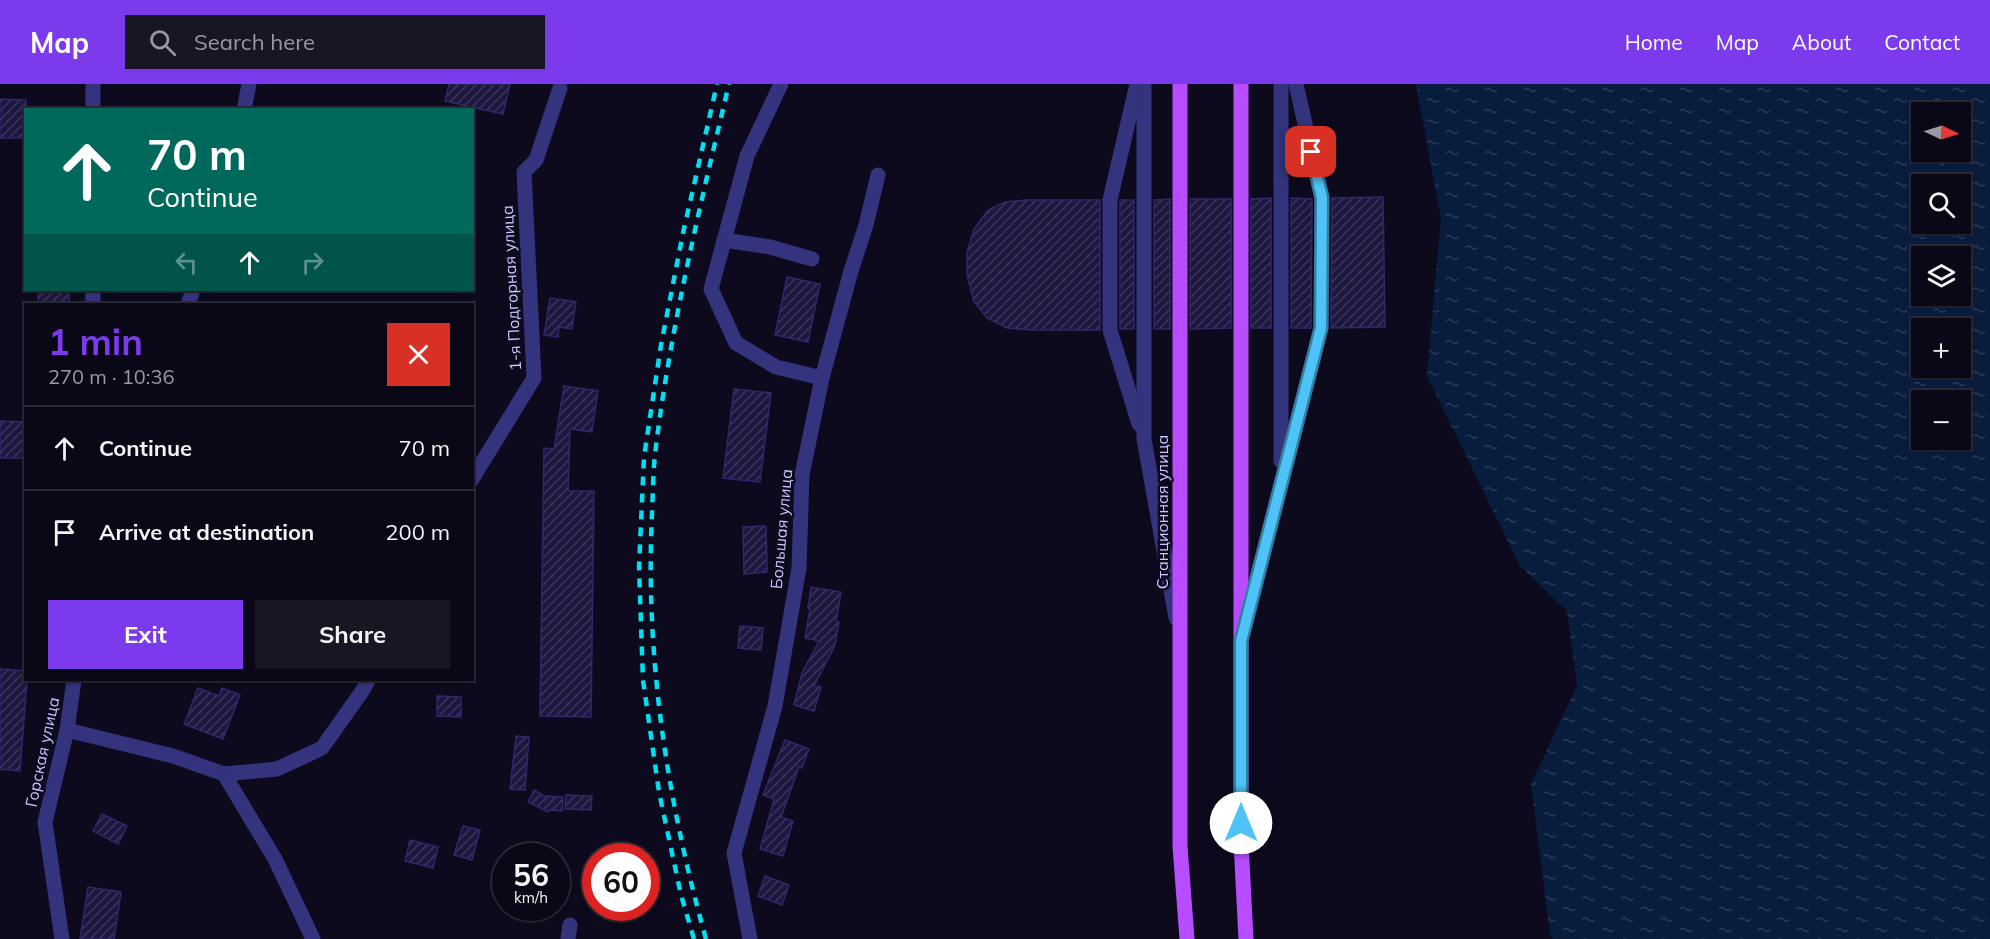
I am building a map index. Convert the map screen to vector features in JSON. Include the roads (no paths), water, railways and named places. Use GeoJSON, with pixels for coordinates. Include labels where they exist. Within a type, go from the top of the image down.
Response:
{"type":"FeatureCollection","features":[{"type":"Feature","properties":{"kind":"main road","name":"Станционная улица"},"geometry":{"type":"LineString","coordinates":[[1180,84],[1180,846],[1187,939]]}},
{"type":"Feature","properties":{"kind":"main road"},"geometry":{"type":"LineString","coordinates":[[1241,84],[1241,842],[1246,939]]}},
{"type":"Feature","properties":{"kind":"street"},"geometry":{"type":"LineString","coordinates":[[93,84],[93,108]]}},
{"type":"Feature","properties":{"kind":"street"},"geometry":{"type":"LineString","coordinates":[[244,108],[249,84]]}},
{"type":"Feature","properties":{"kind":"street"},"geometry":{"type":"LineString","coordinates":[[781,84],[747,156],[711,289],[736,343],[776,367],[822,378]]}},
{"type":"Feature","properties":{"kind":"street"},"geometry":{"type":"LineString","coordinates":[[1137,84],[1110,200],[1110,330],[1144,439],[1181,644]]}},
{"type":"Feature","properties":{"kind":"street"},"geometry":{"type":"LineString","coordinates":[[1144,84],[1144,439]]}},
{"type":"Feature","properties":{"kind":"street"},"geometry":{"type":"LineString","coordinates":[[1281,84],[1281,484]]}},
{"type":"Feature","properties":{"kind":"street"},"geometry":{"type":"LineString","coordinates":[[1241,641],[1321,328],[1322,198],[1296,84]]}},
{"type":"Feature","properties":{"kind":"street","name":"1-я Подгорная улица"},"geometry":{"type":"LineString","coordinates":[[474,476],[534,378],[524,172],[536,160],[560,88]]}},
{"type":"Feature","properties":{"kind":"street","name":"Большая улица"},"geometry":{"type":"LineString","coordinates":[[750,939],[734,853],[775,706],[799,568],[802,475],[822,378],[878,175]]}},
{"type":"Feature","properties":{"kind":"street"},"geometry":{"type":"LineString","coordinates":[[724,240],[770,247],[812,259]]}},
{"type":"Feature","properties":{"kind":"street","name":"Горская улица"},"geometry":{"type":"LineString","coordinates":[[62,939],[45,822],[67,730],[74,681]]}},
{"type":"Feature","properties":{"kind":"street"},"geometry":{"type":"LineString","coordinates":[[67,730],[173,756],[224,774],[277,769],[322,748],[368,681]]}},
{"type":"Feature","properties":{"kind":"street"},"geometry":{"type":"LineString","coordinates":[[224,774],[275,859],[313,939]]}},
{"type":"Feature","properties":{"kind":"water"},"geometry":{"type":"Polygon","coordinates":[[[1416,84],[1990,84],[1990,939],[1553,939],[1550,935],[1531,784],[1577,686],[1567,611],[1520,566],[1427,376],[1441,219],[1416,84]]]}},
{"type":"Feature","properties":{"kind":"railway"},"geometry":{"type":"LineString","coordinates":[[694,939],[681,895],[659,792],[643,680],[639,567],[644,457],[661,345],[683,233],[717,84]]}},
{"type":"Feature","properties":{"kind":"railway"},"geometry":{"type":"LineString","coordinates":[[706,939],[680,834],[662,728],[652,621],[652,513],[655,454],[669,361],[687,268],[729,84]]}}]}
